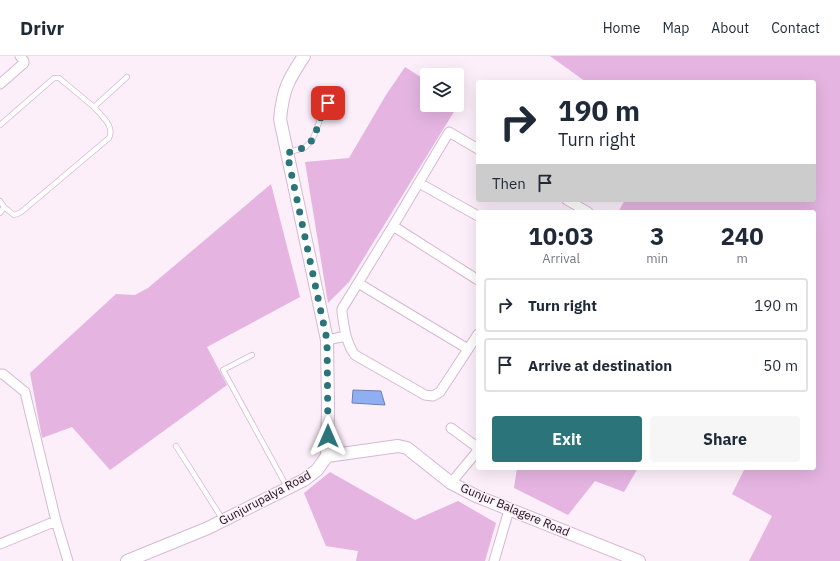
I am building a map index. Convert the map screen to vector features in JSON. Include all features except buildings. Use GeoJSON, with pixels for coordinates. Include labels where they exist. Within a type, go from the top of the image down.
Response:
{"type":"FeatureCollection","features":[{"type":"Feature","properties":{"kind":"street"},"geometry":{"type":"LineString","coordinates":[[0,84],[23,64],[24,61],[20,56]]}},
{"type":"Feature","properties":{"kind":"street"},"geometry":{"type":"LineString","coordinates":[[304,56],[287,84],[282,100],[280,119],[327,340],[327,456]]}},
{"type":"Feature","properties":{"kind":"street"},"geometry":{"type":"LineString","coordinates":[[476,148],[448,132],[419,183],[342,309],[346,336],[349,346],[355,355],[424,395],[433,396],[440,392],[476,337]]}},
{"type":"Feature","properties":{"kind":"street"},"geometry":{"type":"LineString","coordinates":[[419,183],[476,215]]}},
{"type":"Feature","properties":{"kind":"street"},"geometry":{"type":"LineString","coordinates":[[570,202],[584,210]]}},
{"type":"Feature","properties":{"kind":"street"},"geometry":{"type":"LineString","coordinates":[[393,226],[476,279]]}},
{"type":"Feature","properties":{"kind":"street"},"geometry":{"type":"LineString","coordinates":[[358,283],[468,349]]}},
{"type":"Feature","properties":{"kind":"street"},"geometry":{"type":"LineString","coordinates":[[327,340],[346,336]]}},
{"type":"Feature","properties":{"kind":"street"},"geometry":{"type":"LineString","coordinates":[[0,374],[3,374],[25,392],[56,521],[68,561]]}},
{"type":"Feature","properties":{"kind":"street"},"geometry":{"type":"LineString","coordinates":[[452,428],[476,445]]}},
{"type":"Feature","properties":{"kind":"street","name":"Gunjur Balagere Road"},"geometry":{"type":"LineString","coordinates":[[327,456],[398,446],[407,448],[451,483],[476,496],[639,561]]}},
{"type":"Feature","properties":{"kind":"street"},"geometry":{"type":"LineString","coordinates":[[451,483],[476,454]]}},
{"type":"Feature","properties":{"kind":"street","name":"Gunjurupalya Road"},"geometry":{"type":"LineString","coordinates":[[127,561],[223,521],[304,480],[317,470],[327,456]]}},
{"type":"Feature","properties":{"kind":"street"},"geometry":{"type":"LineString","coordinates":[[494,561],[509,510]]}},
{"type":"Feature","properties":{"kind":"street"},"geometry":{"type":"LineString","coordinates":[[0,544],[56,521]]}},
{"type":"Feature","properties":{"kind":"lane"},"geometry":{"type":"LineString","coordinates":[[94,107],[127,77]]}},
{"type":"Feature","properties":{"kind":"lane"},"geometry":{"type":"LineString","coordinates":[[0,125],[54,78],[59,78],[94,107],[111,127],[109,138],[20,213],[14,215],[4,207],[0,201]]}},
{"type":"Feature","properties":{"kind":"lane"},"geometry":{"type":"LineString","coordinates":[[287,153],[304,148],[312,141],[324,109],[332,98]]}},
{"type":"Feature","properties":{"kind":"lane"},"geometry":{"type":"LineString","coordinates":[[0,213],[4,207]]}},
{"type":"Feature","properties":{"kind":"lane"},"geometry":{"type":"LineString","coordinates":[[252,355],[223,370],[288,488]]}},
{"type":"Feature","properties":{"kind":"lane"},"geometry":{"type":"LineString","coordinates":[[176,446],[223,521]]}},
{"type":"Feature","properties":{"kind":"shaded area"},"geometry":{"type":"Polygon","coordinates":[[[550,56],[840,56],[840,561],[749,561],[772,516],[732,494],[744,470],[816,470],[816,210],[619,210],[624,202],[816,202],[816,80],[583,80],[550,56]]]}},
{"type":"Feature","properties":{"kind":"shaded area"},"geometry":{"type":"Polygon","coordinates":[[[405,67],[420,77],[420,112],[454,112],[349,282],[328,303],[305,162],[349,158],[386,95],[405,67]]]}},
{"type":"Feature","properties":{"kind":"shaded area"},"geometry":{"type":"Polygon","coordinates":[[[271,184],[300,297],[207,347],[227,385],[110,470],[72,427],[42,438],[30,373],[116,294],[135,295],[148,288],[271,184]]]}},
{"type":"Feature","properties":{"kind":"shaded area"},"geometry":{"type":"Polygon","coordinates":[[[517,470],[637,470],[624,492],[595,481],[568,515],[514,488],[517,470]]]}},
{"type":"Feature","properties":{"kind":"shaded area"},"geometry":{"type":"Polygon","coordinates":[[[330,472],[415,520],[458,501],[496,523],[485,561],[356,561],[358,551],[326,546],[304,493],[330,472]]]}},
{"type":"Feature","properties":{"kind":"water"},"geometry":{"type":"Polygon","coordinates":[[[353,390],[381,391],[385,405],[352,403],[353,390]]]}},
{"type":"Feature","properties":{"kind":"route"},"geometry":{"type":"LineString","coordinates":[[328,103],[309,145],[287,153],[327,340],[328,436]]}}]}
